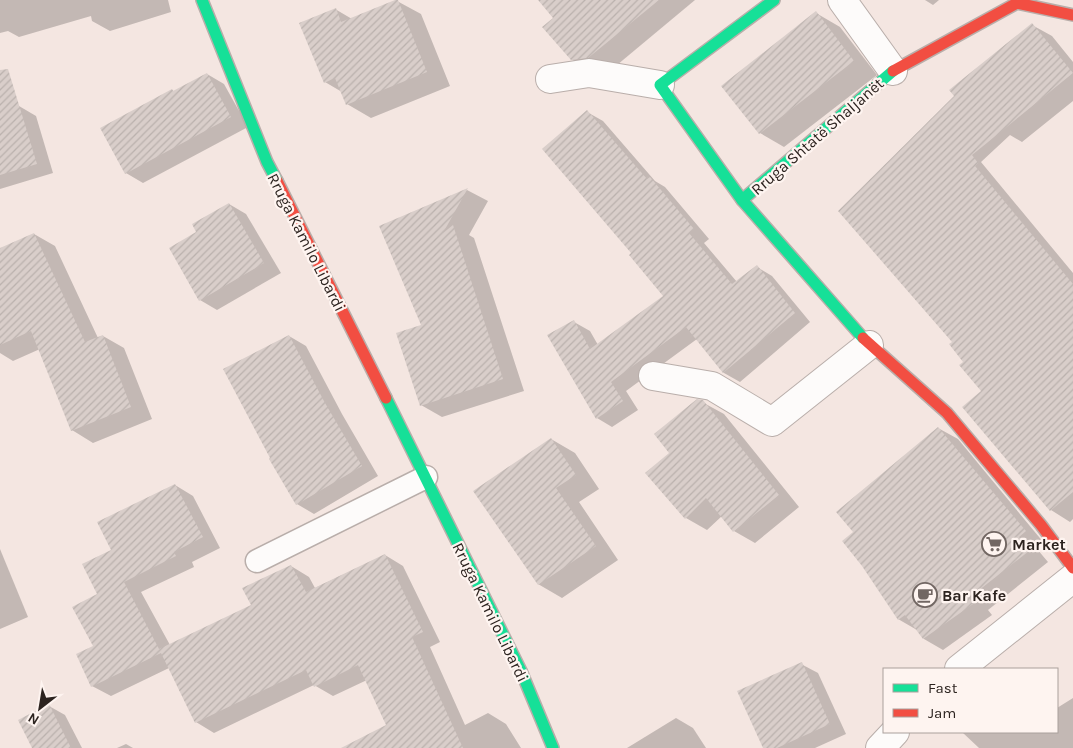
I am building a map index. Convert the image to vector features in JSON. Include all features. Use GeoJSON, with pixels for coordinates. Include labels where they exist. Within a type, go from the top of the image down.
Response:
{"type":"FeatureCollection","features":[{"type":"Feature","properties":{"kind":"street","name":"Rruga Kamilo Libardi"},"geometry":{"type":"LineString","coordinates":[[202,0],[267,162],[426,477],[521,672],[554,748]]}},
{"type":"Feature","properties":{"kind":"street"},"geometry":{"type":"LineString","coordinates":[[550,79],[589,73],[660,85],[774,0]]}},
{"type":"Feature","properties":{"kind":"street","name":"Rruga Shtatë Shaljanët"},"geometry":{"type":"LineString","coordinates":[[842,0],[892,71]]}},
{"type":"Feature","properties":{"kind":"street","name":"Rruga Shtatë Shaljanët"},"geometry":{"type":"LineString","coordinates":[[742,200],[892,71],[1017,1],[1073,15]]}},
{"type":"Feature","properties":{"kind":"street","name":"Rruga Shtatë Shaljanët"},"geometry":{"type":"LineString","coordinates":[[660,85],[742,200],[869,345],[947,414],[1041,525],[1073,568]]}},
{"type":"Feature","properties":{"kind":"street"},"geometry":{"type":"LineString","coordinates":[[653,376],[712,386],[772,422],[869,345]]}},
{"type":"Feature","properties":{"kind":"street"},"geometry":{"type":"LineString","coordinates":[[960,668],[1073,578]]}},
{"type":"Feature","properties":{"kind":"street"},"geometry":{"type":"LineString","coordinates":[[880,748],[894,733]]}},
{"type":"Feature","properties":{"kind":"lane"},"geometry":{"type":"LineString","coordinates":[[257,561],[426,477]]}},
{"type":"Feature","properties":{"kind":"building"},"geometry":{"type":"Polygon","coordinates":[[[398,0],[427,72],[346,105],[335,78],[324,83],[299,23],[336,8],[341,22],[398,0]]]}},
{"type":"Feature","properties":{"kind":"building"},"geometry":{"type":"Polygon","coordinates":[[[538,0],[659,0],[588,58],[571,60],[542,27],[553,18],[538,0]]]}},
{"type":"Feature","properties":{"kind":"building"},"geometry":{"type":"Polygon","coordinates":[[[816,11],[854,61],[759,134],[721,86],[816,11]]]}},
{"type":"Feature","properties":{"kind":"building"},"geometry":{"type":"Polygon","coordinates":[[[1032,23],[1073,73],[972,155],[978,163],[975,166],[1073,284],[1073,492],[1050,511],[962,407],[981,391],[959,365],[963,362],[949,344],[952,342],[838,211],[954,96],[949,90],[1032,23]]]}},
{"type":"Feature","properties":{"kind":"building"},"geometry":{"type":"Polygon","coordinates":[[[8,69],[37,164],[0,175],[0,70],[8,69]]]}},
{"type":"Feature","properties":{"kind":"building"},"geometry":{"type":"Polygon","coordinates":[[[207,73],[231,117],[125,174],[100,128],[172,89],[173,91],[207,73]]]}},
{"type":"Feature","properties":{"kind":"building"},"geometry":{"type":"Polygon","coordinates":[[[587,110],[647,179],[650,177],[694,229],[689,233],[732,284],[757,265],[795,313],[723,373],[686,327],[611,382],[623,401],[596,419],[547,335],[574,320],[590,349],[663,296],[629,255],[631,253],[542,149],[587,110]]]}},
{"type":"Feature","properties":{"kind":"building"},"geometry":{"type":"Polygon","coordinates":[[[468,188],[443,233],[453,225],[503,379],[420,406],[396,333],[421,325],[379,226],[468,188]]]}},
{"type":"Feature","properties":{"kind":"building"},"geometry":{"type":"Polygon","coordinates":[[[229,203],[264,263],[199,301],[169,248],[196,232],[192,224],[229,203]]]}},
{"type":"Feature","properties":{"kind":"building"},"geometry":{"type":"Polygon","coordinates":[[[34,233],[85,342],[103,335],[131,407],[71,431],[31,331],[0,345],[0,248],[34,233]]]}},
{"type":"Feature","properties":{"kind":"building"},"geometry":{"type":"Polygon","coordinates":[[[289,335],[325,403],[362,466],[296,505],[269,459],[223,369],[289,335]]]}},
{"type":"Feature","properties":{"kind":"building"},"geometry":{"type":"Polygon","coordinates":[[[697,399],[703,400],[779,495],[733,532],[706,498],[685,519],[645,473],[669,453],[654,434],[697,399]]]}},
{"type":"Feature","properties":{"kind":"building"},"geometry":{"type":"Polygon","coordinates":[[[938,427],[1026,531],[1019,537],[1029,551],[969,598],[973,604],[923,639],[905,615],[898,620],[862,566],[842,541],[853,532],[836,512],[938,427]]]}},
{"type":"Feature","properties":{"kind":"building"},"geometry":{"type":"Polygon","coordinates":[[[551,438],[576,475],[556,488],[596,546],[538,585],[473,491],[551,438]]]}},
{"type":"Feature","properties":{"kind":"building"},"geometry":{"type":"Polygon","coordinates":[[[175,484],[203,537],[174,552],[176,556],[124,582],[159,649],[251,605],[242,588],[291,565],[306,592],[385,554],[423,632],[412,637],[463,748],[341,748],[386,725],[358,665],[314,687],[306,670],[195,723],[161,653],[91,687],[76,654],[93,646],[72,607],[97,594],[82,564],[111,550],[97,522],[175,484]]]}},
{"type":"Feature","properties":{"kind":"building"},"geometry":{"type":"Polygon","coordinates":[[[802,662],[830,724],[777,748],[763,748],[737,691],[802,662]]]}},
{"type":"Feature","properties":{"kind":"building"},"geometry":{"type":"Polygon","coordinates":[[[49,704],[71,748],[32,748],[18,720],[49,704]]]}},
{"type":"Feature","properties":{"kind":"traffic: fast"},"geometry":{"type":"LineString","coordinates":[[202,0],[267,162],[277,181]]}},
{"type":"Feature","properties":{"kind":"traffic: fast"},"geometry":{"type":"LineString","coordinates":[[742,200],[660,85],[774,0]]}},
{"type":"Feature","properties":{"kind":"traffic: fast"},"geometry":{"type":"LineString","coordinates":[[863,338],[742,200],[893,71]]}},
{"type":"Feature","properties":{"kind":"traffic: fast"},"geometry":{"type":"LineString","coordinates":[[386,398],[521,671],[553,748]]}},
{"type":"Feature","properties":{"kind":"traffic: jam"},"geometry":{"type":"LineString","coordinates":[[893,71],[1017,3],[1073,15]]}},
{"type":"Feature","properties":{"kind":"traffic: jam"},"geometry":{"type":"LineString","coordinates":[[277,181],[386,398]]}},
{"type":"Feature","properties":{"kind":"traffic: jam"},"geometry":{"type":"LineString","coordinates":[[863,338],[947,413],[1041,525],[1073,568]]}},
{"type":"Feature","properties":{"kind":"place","name":"Market"},"geometry":{"type":"Point","coordinates":[994,544]}},
{"type":"Feature","properties":{"kind":"place","name":"Bar Kafe"},"geometry":{"type":"Point","coordinates":[925,595]}}]}
